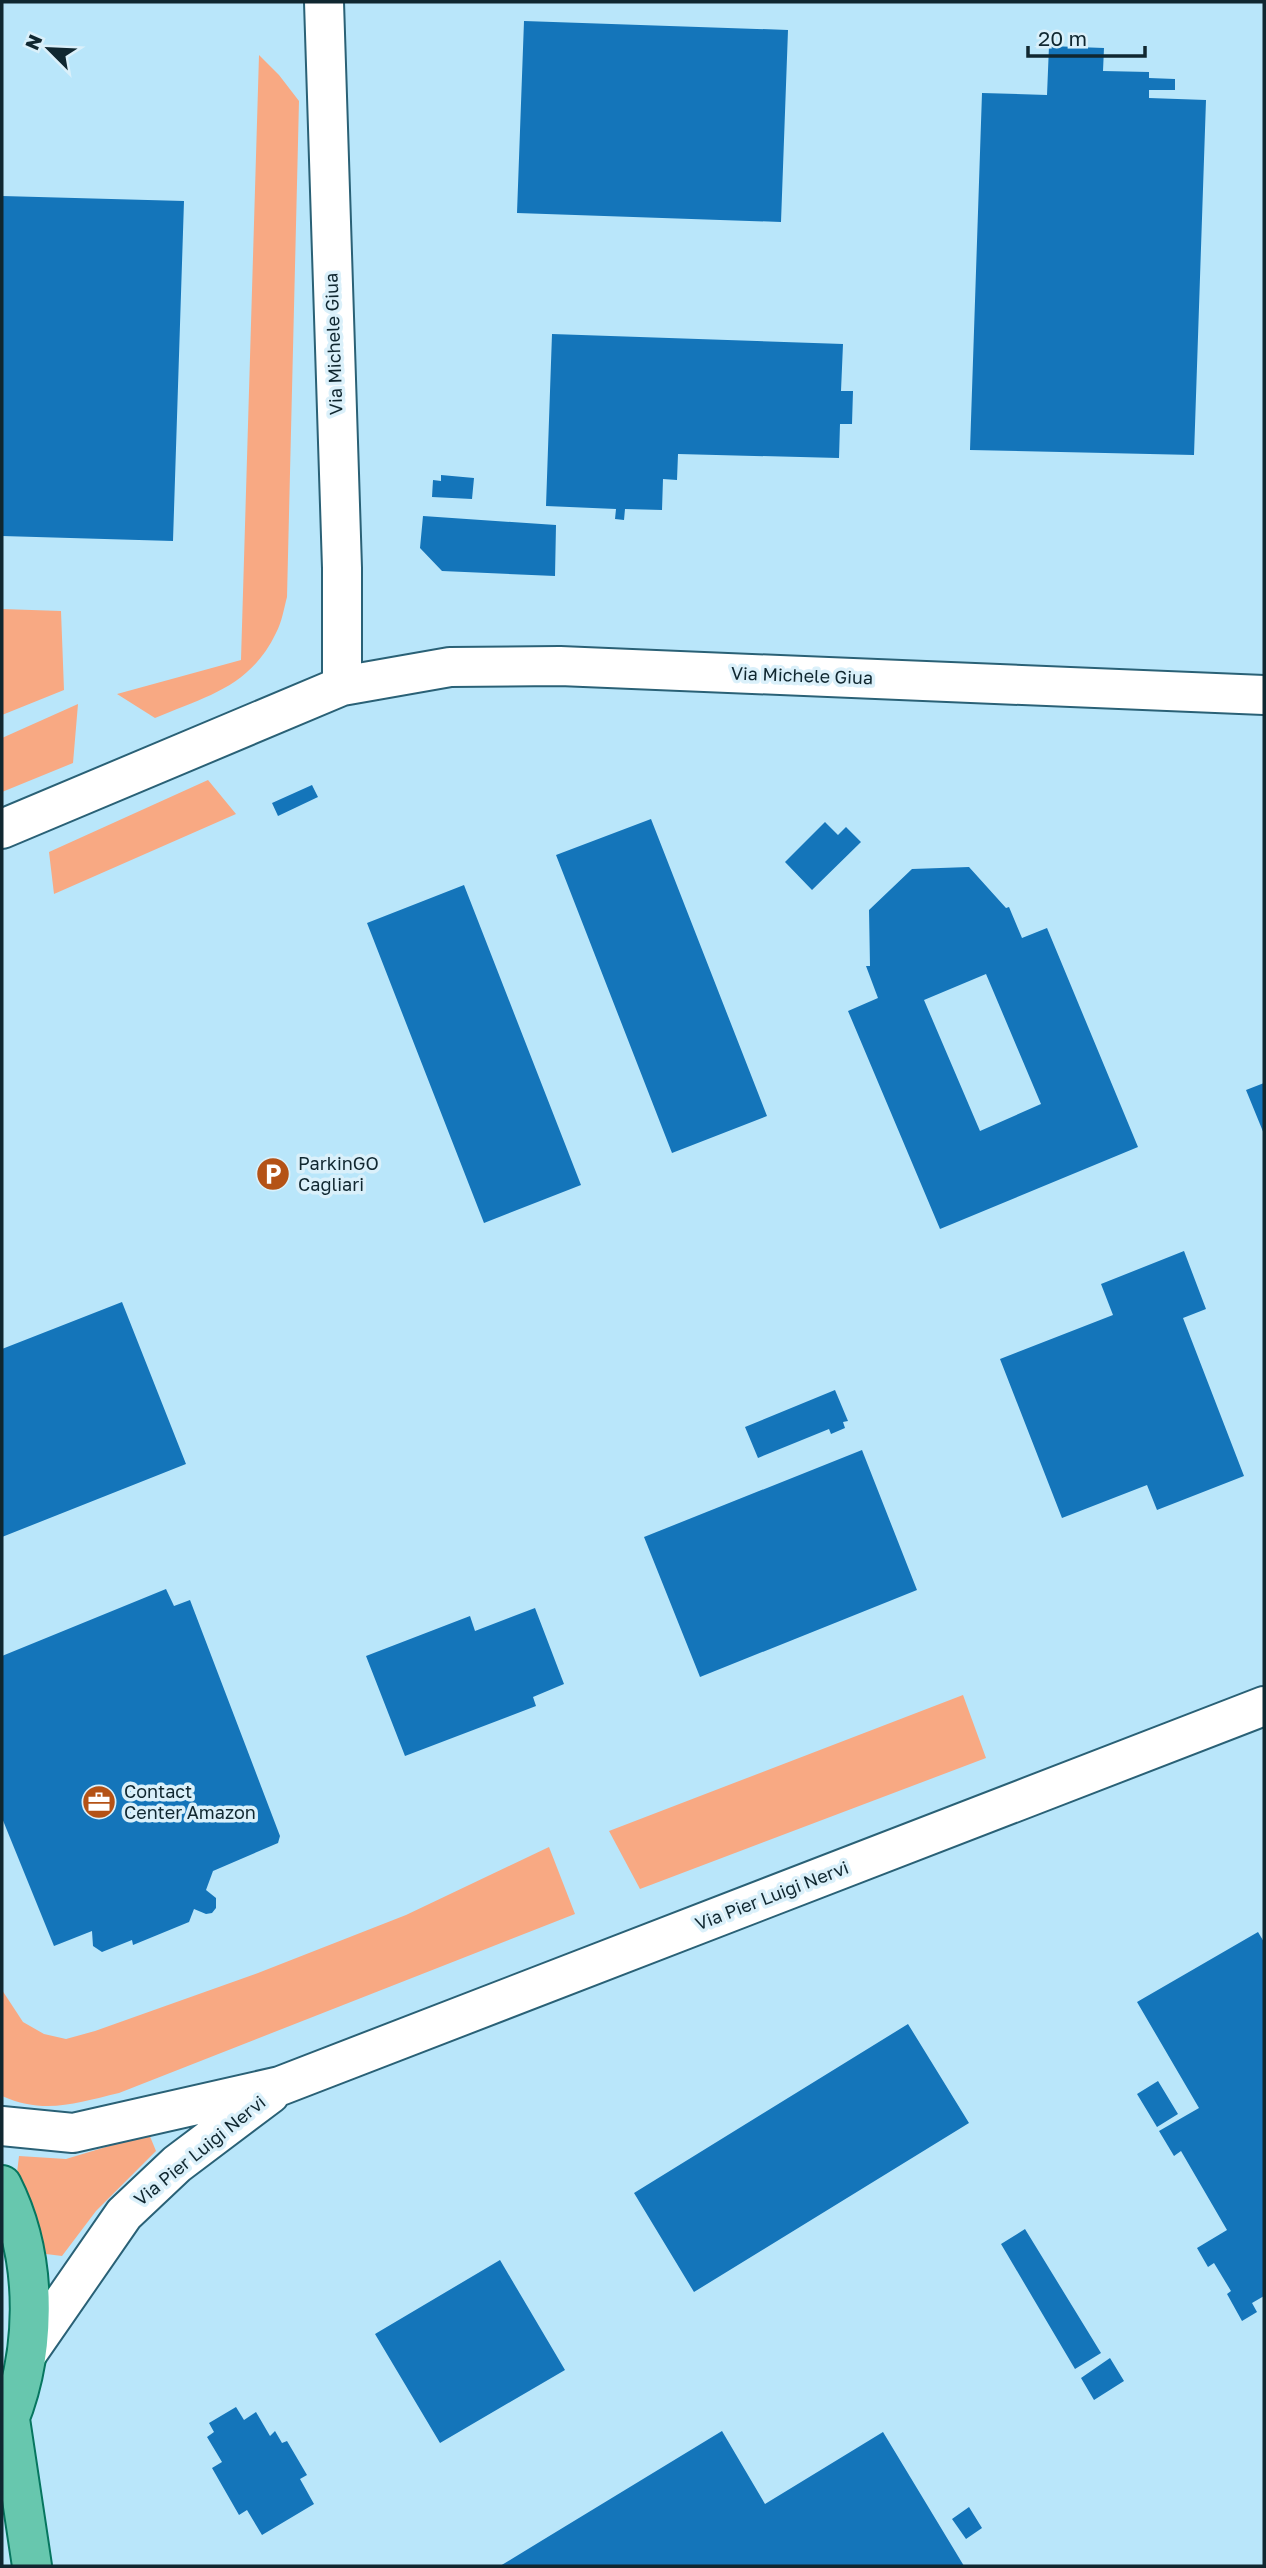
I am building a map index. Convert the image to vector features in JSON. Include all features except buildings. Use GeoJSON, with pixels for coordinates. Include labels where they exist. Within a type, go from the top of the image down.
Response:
{"type":"FeatureCollection","features":[{"type":"Feature","properties":{"kind":"main road"},"geometry":{"type":"LineString","coordinates":[[2,2185],[23,2248],[30,2301],[27,2354],[6,2427],[32,2566]]}},
{"type":"Feature","properties":{"kind":"street","name":"Via Michele Giua"},"geometry":{"type":"LineString","coordinates":[[324,2],[342,568],[342,687]]}},
{"type":"Feature","properties":{"kind":"street","name":"Via Michele Giua"},"geometry":{"type":"LineString","coordinates":[[2,829],[342,687],[450,667],[561,666],[1264,695]]}},
{"type":"Feature","properties":{"kind":"street","name":"Via Pier Luigi Nervi"},"geometry":{"type":"LineString","coordinates":[[2,2126],[73,2133],[279,2086],[1264,1706]]}},
{"type":"Feature","properties":{"kind":"street","name":"Via Pier Luigi Nervi"},"geometry":{"type":"LineString","coordinates":[[27,2354],[124,2214],[177,2164],[279,2086]]}},
{"type":"Feature","properties":{"kind":"shaded area"},"geometry":{"type":"Polygon","coordinates":[[[259,55],[299,101],[287,597],[278,629],[265,651],[240,678],[209,696],[155,718],[117,694],[241,660],[259,55]]]}},
{"type":"Feature","properties":{"kind":"shaded area"},"geometry":{"type":"Polygon","coordinates":[[[2,609],[61,611],[64,690],[2,715],[2,609]]]}},
{"type":"Feature","properties":{"kind":"shaded area"},"geometry":{"type":"Polygon","coordinates":[[[78,704],[73,763],[2,792],[2,738],[78,704]]]}},
{"type":"Feature","properties":{"kind":"shaded area"},"geometry":{"type":"Polygon","coordinates":[[[208,780],[236,814],[54,894],[49,852],[208,780]]]}},
{"type":"Feature","properties":{"kind":"shaded area"},"geometry":{"type":"Polygon","coordinates":[[[963,1695],[986,1758],[640,1889],[609,1831],[963,1695]]]}},
{"type":"Feature","properties":{"kind":"shaded area"},"geometry":{"type":"Polygon","coordinates":[[[549,1847],[575,1914],[119,2093],[47,2106],[18,2102],[2,2096],[2,1990],[23,2022],[44,2034],[66,2039],[258,1973],[406,1915],[549,1847]]]}},
{"type":"Feature","properties":{"kind":"shaded area"},"geometry":{"type":"Polygon","coordinates":[[[149,2134],[156,2151],[96,2211],[62,2256],[46,2254],[33,2204],[17,2173],[19,2156],[66,2159],[149,2134]]]}},
{"type":"Feature","properties":{"kind":"place","name":"ParkinGO Cagliari"},"geometry":{"type":"Point","coordinates":[273,1174]}},
{"type":"Feature","properties":{"kind":"place","name":"Contact Center Amazon"},"geometry":{"type":"Point","coordinates":[99,1802]}}]}
